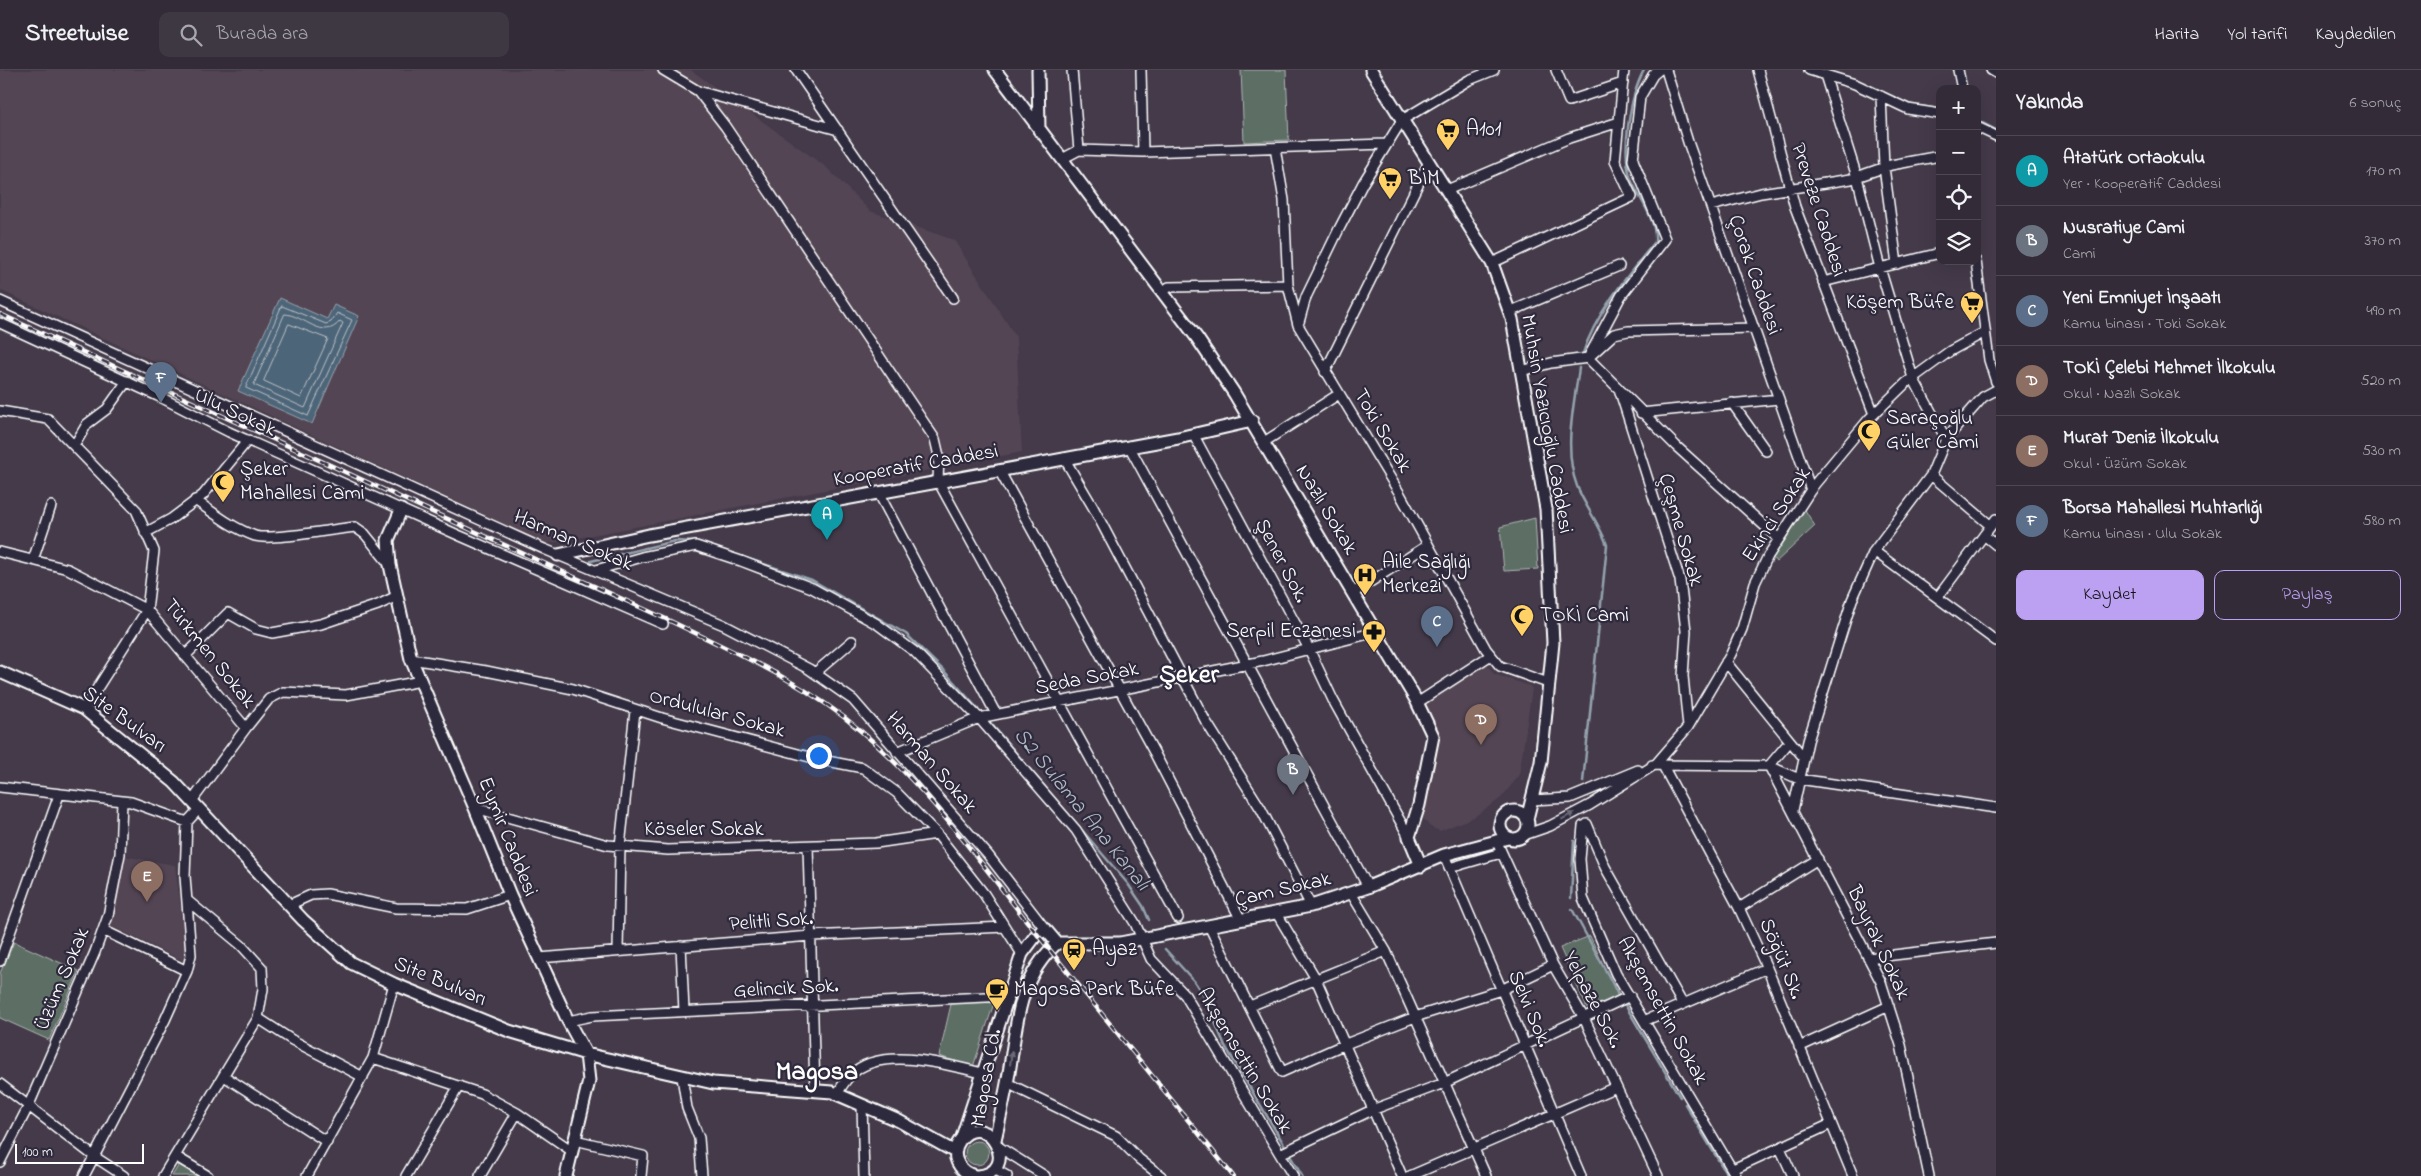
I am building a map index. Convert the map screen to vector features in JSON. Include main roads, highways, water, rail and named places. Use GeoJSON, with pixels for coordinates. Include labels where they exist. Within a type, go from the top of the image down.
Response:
{"type":"FeatureCollection","features":[{"type":"Feature","properties":{"kind":"water"},"geometry":{"type":"Polygon","coordinates":[[[280,298],[327,319],[334,305],[359,316],[312,424],[238,391],[280,298]]]}},
{"type":"Feature","properties":{"kind":"waterway","name":"S2 Sulama Ana Kanalı"},"geometry":{"type":"LineString","coordinates":[[1582,356],[1603,310],[1655,242],[1654,226],[1632,182],[1628,170],[1627,156],[1628,125],[1631,109],[1644,70]]}},
{"type":"Feature","properties":{"kind":"waterway","name":"S2 Sulama Ana Kanalı"},"geometry":{"type":"LineString","coordinates":[[1900,101],[1914,106]]}},
{"type":"Feature","properties":{"kind":"waterway","name":"S2 Sulama Ana Kanalı"},"geometry":{"type":"LineString","coordinates":[[1919,106],[1936,108]]}},
{"type":"Feature","properties":{"kind":"waterway","name":"S2 Sulama Ana Kanalı"},"geometry":{"type":"LineString","coordinates":[[1981,122],[1996,130]]}},
{"type":"Feature","properties":{"kind":"waterway","name":"S2 Sulama Ana Kanalı"},"geometry":{"type":"LineString","coordinates":[[1579,368],[1572,412],[1570,442],[1573,472],[1580,494],[1607,545],[1583,782]]}},
{"type":"Feature","properties":{"kind":"waterway","name":"S2 Sulama Ana Kanalı"},"geometry":{"type":"LineString","coordinates":[[591,561],[675,541],[698,542],[812,580],[906,634],[945,672],[978,709]]}},
{"type":"Feature","properties":{"kind":"waterway","name":"S2 Sulama Ana Kanalı"},"geometry":{"type":"LineString","coordinates":[[988,720],[1128,884],[1143,906],[1149,920]]}},
{"type":"Feature","properties":{"kind":"waterway","name":"S2 Sulama Ana Kanalı"},"geometry":{"type":"LineString","coordinates":[[1571,898],[1574,841]]}},
{"type":"Feature","properties":{"kind":"waterway","name":"S2 Sulama Ana Kanalı"},"geometry":{"type":"LineString","coordinates":[[1572,909],[1619,995]]}},
{"type":"Feature","properties":{"kind":"waterway","name":"S2 Sulama Ana Kanalı"},"geometry":{"type":"LineString","coordinates":[[1165,949],[1194,981],[1204,996],[1225,1046],[1285,1146]]}},
{"type":"Feature","properties":{"kind":"waterway","name":"S2 Sulama Ana Kanalı"},"geometry":{"type":"LineString","coordinates":[[1624,1003],[1680,1097]]}},
{"type":"Feature","properties":{"kind":"waterway","name":"S2 Sulama Ana Kanalı"},"geometry":{"type":"LineString","coordinates":[[1685,1104],[1728,1176]]}},
{"type":"Feature","properties":{"kind":"waterway","name":"S2 Sulama Ana Kanalı"},"geometry":{"type":"LineString","coordinates":[[1289,1154],[1302,1176]]}},
{"type":"Feature","properties":{"kind":"railway"},"geometry":{"type":"LineString","coordinates":[[0,314],[666,619],[768,669],[840,714],[887,754],[954,828],[1037,934],[1233,1176]]}},
{"type":"Feature","properties":{"kind":"place","name":"A101"},"geometry":{"type":"Point","coordinates":[1448,151]}},
{"type":"Feature","properties":{"kind":"place","name":"BİM"},"geometry":{"type":"Point","coordinates":[1390,200]}},
{"type":"Feature","properties":{"kind":"place","name":"Köşem Büfe"},"geometry":{"type":"Point","coordinates":[1972,324]}},
{"type":"Feature","properties":{"kind":"place","name":"Borsa Mahallesi Muhtarlığı"},"geometry":{"type":"Point","coordinates":[161,403]}},
{"type":"Feature","properties":{"kind":"place","name":"Saraçoğlu Güler Cami"},"geometry":{"type":"Point","coordinates":[1869,452]}},
{"type":"Feature","properties":{"kind":"place","name":"Şeker Mahallesi Cami"},"geometry":{"type":"Point","coordinates":[223,503]}},
{"type":"Feature","properties":{"kind":"place","name":"Atatürk Ortaokulu"},"geometry":{"type":"Point","coordinates":[827,540]}},
{"type":"Feature","properties":{"kind":"place","name":"Aile Sağlığı Merkezi"},"geometry":{"type":"Point","coordinates":[1365,596]}},
{"type":"Feature","properties":{"kind":"place","name":"TOKİ Cami"},"geometry":{"type":"Point","coordinates":[1522,637]}},
{"type":"Feature","properties":{"kind":"place","name":"Yeni Emniyet İnşaatı"},"geometry":{"type":"Point","coordinates":[1437,647]}},
{"type":"Feature","properties":{"kind":"place","name":"Serpil Eczanesi"},"geometry":{"type":"Point","coordinates":[1374,653]}},
{"type":"Feature","properties":{"kind":"place","name":"TOKİ Çelebi Mehmet İlkokulu"},"geometry":{"type":"Point","coordinates":[1481,745]}},
{"type":"Feature","properties":{"kind":"place","name":"Nusratiye Cami"},"geometry":{"type":"Point","coordinates":[1293,795]}},
{"type":"Feature","properties":{"kind":"place","name":"Murat Deniz İlkokulu"},"geometry":{"type":"Point","coordinates":[147,902]}},
{"type":"Feature","properties":{"kind":"place","name":"Ayaz"},"geometry":{"type":"Point","coordinates":[1074,971]}},
{"type":"Feature","properties":{"kind":"place","name":"Magosa Park Büfe"},"geometry":{"type":"Point","coordinates":[997,1011]}},
{"type":"Feature","properties":{"kind":"district","name":"Şeker"},"geometry":{"type":"Point","coordinates":[1189,676]}},
{"type":"Feature","properties":{"kind":"district","name":"Magosa"},"geometry":{"type":"Point","coordinates":[817,1073]}}]}
